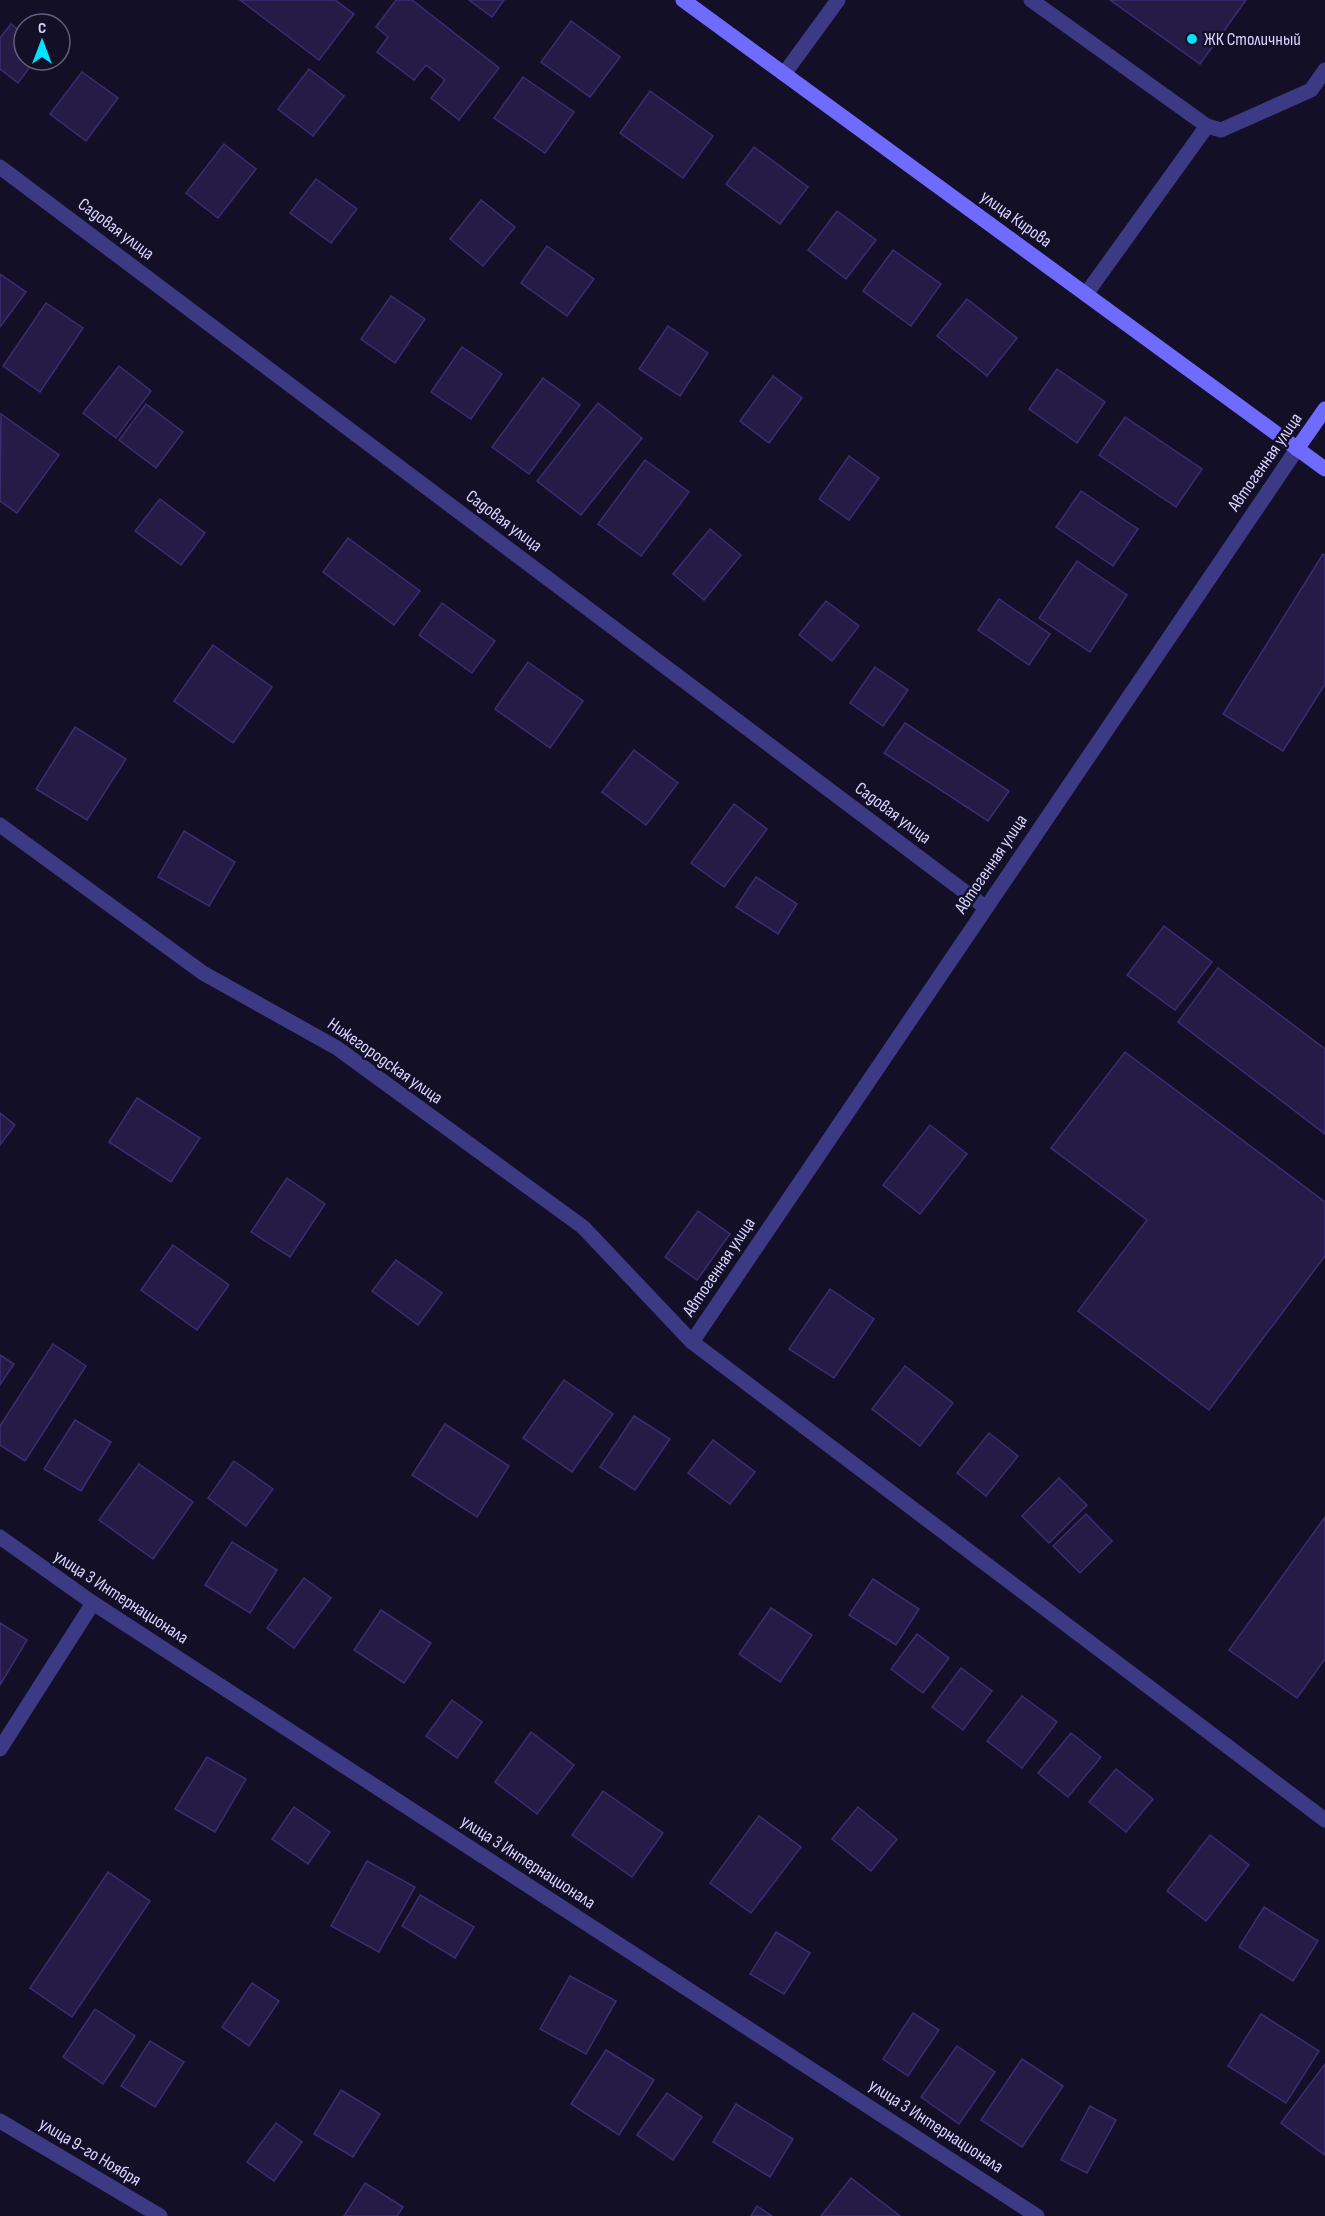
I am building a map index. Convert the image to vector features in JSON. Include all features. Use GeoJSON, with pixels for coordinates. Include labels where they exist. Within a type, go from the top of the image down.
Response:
{"type":"FeatureCollection","features":[{"type":"Feature","properties":{"kind":"main road","name":"улица Кирова"},"geometry":{"type":"LineString","coordinates":[[683,0],[1325,469]]}},
{"type":"Feature","properties":{"kind":"main road","name":"Автогенная улица"},"geometry":{"type":"LineString","coordinates":[[1297,449],[1325,409]]}},
{"type":"Feature","properties":{"kind":"street"},"geometry":{"type":"LineString","coordinates":[[784,74],[837,0]]}},
{"type":"Feature","properties":{"kind":"street"},"geometry":{"type":"LineString","coordinates":[[1031,0],[1207,126],[1221,130],[1311,90],[1325,70]]}},
{"type":"Feature","properties":{"kind":"street"},"geometry":{"type":"LineString","coordinates":[[1086,294],[1207,126]]}},
{"type":"Feature","properties":{"kind":"street","name":"Садовая улица"},"geometry":{"type":"LineString","coordinates":[[0,167],[985,907]]}},
{"type":"Feature","properties":{"kind":"street","name":"Автогенная улица"},"geometry":{"type":"LineString","coordinates":[[692,1342],[1297,449]]}},
{"type":"Feature","properties":{"kind":"street","name":"Нижегородская улица"},"geometry":{"type":"LineString","coordinates":[[0,825],[203,973],[337,1048],[583,1227],[692,1342],[1325,1820]]}},
{"type":"Feature","properties":{"kind":"street","name":"улица 3 Интернационала"},"geometry":{"type":"LineString","coordinates":[[0,1537],[33,1563],[93,1603],[1037,2216]]}},
{"type":"Feature","properties":{"kind":"street"},"geometry":{"type":"LineString","coordinates":[[0,1749],[93,1603]]}},
{"type":"Feature","properties":{"kind":"street","name":"улица 9-го Ноября"},"geometry":{"type":"LineString","coordinates":[[0,2121],[160,2216]]}},
{"type":"Feature","properties":{"kind":"building"},"geometry":{"type":"Polygon","coordinates":[[[240,0],[335,0],[354,14],[319,60],[240,0]]]}},
{"type":"Feature","properties":{"kind":"building"},"geometry":{"type":"Polygon","coordinates":[[[396,0],[412,0],[499,68],[459,120],[431,98],[445,80],[426,65],[414,80],[377,52],[388,37],[376,27],[396,0]]]}},
{"type":"Feature","properties":{"kind":"building"},"geometry":{"type":"Polygon","coordinates":[[[469,0],[504,0],[492,17],[469,0]]]}},
{"type":"Feature","properties":{"kind":"building","name":"ЖК Столичный"},"geometry":{"type":"Polygon","coordinates":[[[1110,0],[1246,0],[1200,64],[1110,0]]]}},
{"type":"Feature","properties":{"kind":"building"},"geometry":{"type":"Polygon","coordinates":[[[571,21],[620,57],[590,97],[541,62],[571,21]]]}},
{"type":"Feature","properties":{"kind":"building"},"geometry":{"type":"Polygon","coordinates":[[[12,25],[12,72],[26,72],[18,83],[0,69],[0,38],[12,25]]]}},
{"type":"Feature","properties":{"kind":"building"},"geometry":{"type":"Polygon","coordinates":[[[309,69],[344,96],[313,136],[278,109],[309,69]]]}},
{"type":"Feature","properties":{"kind":"building"},"geometry":{"type":"Polygon","coordinates":[[[82,72],[118,98],[86,141],[50,114],[82,72]]]}},
{"type":"Feature","properties":{"kind":"building"},"geometry":{"type":"Polygon","coordinates":[[[523,77],[574,112],[545,153],[494,118],[523,77]]]}},
{"type":"Feature","properties":{"kind":"building"},"geometry":{"type":"Polygon","coordinates":[[[650,91],[713,136],[683,178],[620,133],[650,91]]]}},
{"type":"Feature","properties":{"kind":"building"},"geometry":{"type":"Polygon","coordinates":[[[224,144],[256,169],[218,218],[186,193],[224,144]]]}},
{"type":"Feature","properties":{"kind":"building"},"geometry":{"type":"Polygon","coordinates":[[[754,147],[808,187],[780,224],[726,184],[754,147]]]}},
{"type":"Feature","properties":{"kind":"building"},"geometry":{"type":"Polygon","coordinates":[[[316,179],[357,209],[331,243],[290,213],[316,179]]]}},
{"type":"Feature","properties":{"kind":"building"},"geometry":{"type":"Polygon","coordinates":[[[481,200],[515,227],[483,266],[450,239],[481,200]]]}},
{"type":"Feature","properties":{"kind":"building"},"geometry":{"type":"Polygon","coordinates":[[[837,211],[876,240],[846,279],[808,250],[837,211]]]}},
{"type":"Feature","properties":{"kind":"building"},"geometry":{"type":"Polygon","coordinates":[[[547,246],[594,279],[567,316],[521,283],[547,246]]]}},
{"type":"Feature","properties":{"kind":"building"},"geometry":{"type":"Polygon","coordinates":[[[893,250],[941,284],[911,326],[863,291],[893,250]]]}},
{"type":"Feature","properties":{"kind":"building"},"geometry":{"type":"Polygon","coordinates":[[[0,274],[26,292],[0,327],[0,274]]]}},
{"type":"Feature","properties":{"kind":"building"},"geometry":{"type":"Polygon","coordinates":[[[391,296],[425,319],[395,363],[361,339],[391,296]]]}},
{"type":"Feature","properties":{"kind":"building"},"geometry":{"type":"Polygon","coordinates":[[[967,299],[1017,338],[987,376],[937,336],[967,299]]]}},
{"type":"Feature","properties":{"kind":"building"},"geometry":{"type":"Polygon","coordinates":[[[46,303],[83,328],[40,392],[3,366],[46,303]]]}},
{"type":"Feature","properties":{"kind":"building"},"geometry":{"type":"Polygon","coordinates":[[[668,326],[708,353],[680,396],[639,369],[668,326]]]}},
{"type":"Feature","properties":{"kind":"building"},"geometry":{"type":"Polygon","coordinates":[[[462,347],[502,374],[471,419],[431,392],[462,347]]]}},
{"type":"Feature","properties":{"kind":"building"},"geometry":{"type":"Polygon","coordinates":[[[119,366],[151,391],[116,438],[83,413],[119,366]]]}},
{"type":"Feature","properties":{"kind":"building"},"geometry":{"type":"Polygon","coordinates":[[[1057,369],[1105,402],[1077,443],[1029,409],[1057,369]]]}},
{"type":"Feature","properties":{"kind":"building"},"geometry":{"type":"Polygon","coordinates":[[[773,376],[802,398],[769,443],[740,421],[773,376]]]}},
{"type":"Feature","properties":{"kind":"building"},"geometry":{"type":"Polygon","coordinates":[[[543,378],[580,405],[529,474],[492,447],[543,378]]]}},
{"type":"Feature","properties":{"kind":"building"},"geometry":{"type":"Polygon","coordinates":[[[598,403],[642,438],[581,515],[537,481],[598,403]]]}},
{"type":"Feature","properties":{"kind":"building"},"geometry":{"type":"Polygon","coordinates":[[[146,404],[183,432],[156,468],[119,440],[146,404]]]}},
{"type":"Feature","properties":{"kind":"building"},"geometry":{"type":"Polygon","coordinates":[[[1,414],[59,455],[17,513],[0,501],[1,414]]]}},
{"type":"Feature","properties":{"kind":"building"},"geometry":{"type":"Polygon","coordinates":[[[1125,417],[1202,469],[1176,507],[1099,455],[1125,417]]]}},
{"type":"Feature","properties":{"kind":"building"},"geometry":{"type":"Polygon","coordinates":[[[849,456],[879,478],[849,520],[819,499],[849,456]]]}},
{"type":"Feature","properties":{"kind":"building"},"geometry":{"type":"Polygon","coordinates":[[[645,460],[689,492],[641,556],[598,524],[645,460]]]}},
{"type":"Feature","properties":{"kind":"building"},"geometry":{"type":"Polygon","coordinates":[[[1081,491],[1138,529],[1113,566],[1056,527],[1081,491]]]}},
{"type":"Feature","properties":{"kind":"building"},"geometry":{"type":"Polygon","coordinates":[[[160,499],[205,533],[181,565],[135,531],[160,499]]]}},
{"type":"Feature","properties":{"kind":"building"},"geometry":{"type":"Polygon","coordinates":[[[710,529],[741,555],[704,600],[673,574],[710,529]]]}},
{"type":"Feature","properties":{"kind":"building"},"geometry":{"type":"Polygon","coordinates":[[[348,538],[420,591],[394,625],[323,572],[348,538]]]}},
{"type":"Feature","properties":{"kind":"building"},"geometry":{"type":"Polygon","coordinates":[[[1323,554],[1325,555],[1325,684],[1283,751],[1223,714],[1323,554]]]}},
{"type":"Feature","properties":{"kind":"building"},"geometry":{"type":"Polygon","coordinates":[[[1077,561],[1127,595],[1090,652],[1039,618],[1077,561]]]}},
{"type":"Feature","properties":{"kind":"building"},"geometry":{"type":"Polygon","coordinates":[[[999,599],[1050,634],[1029,665],[978,630],[999,599]]]}},
{"type":"Feature","properties":{"kind":"building"},"geometry":{"type":"Polygon","coordinates":[[[826,601],[859,626],[832,661],[799,635],[826,601]]]}},
{"type":"Feature","properties":{"kind":"building"},"geometry":{"type":"Polygon","coordinates":[[[442,603],[495,641],[472,673],[419,635],[442,603]]]}},
{"type":"Feature","properties":{"kind":"building"},"geometry":{"type":"Polygon","coordinates":[[[213,645],[272,687],[233,743],[174,701],[213,645]]]}},
{"type":"Feature","properties":{"kind":"building"},"geometry":{"type":"Polygon","coordinates":[[[528,662],[583,701],[550,748],[495,709],[528,662]]]}},
{"type":"Feature","properties":{"kind":"building"},"geometry":{"type":"Polygon","coordinates":[[[875,667],[908,690],[883,726],[850,703],[875,667]]]}},
{"type":"Feature","properties":{"kind":"building"},"geometry":{"type":"Polygon","coordinates":[[[905,723],[1009,791],[988,821],[884,753],[905,723]]]}},
{"type":"Feature","properties":{"kind":"building"},"geometry":{"type":"Polygon","coordinates":[[[75,727],[126,759],[87,820],[36,789],[75,727]]]}},
{"type":"Feature","properties":{"kind":"building"},"geometry":{"type":"Polygon","coordinates":[[[634,750],[678,783],[646,825],[602,792],[634,750]]]}},
{"type":"Feature","properties":{"kind":"building"},"geometry":{"type":"Polygon","coordinates":[[[734,804],[767,829],[724,887],[691,863],[734,804]]]}},
{"type":"Feature","properties":{"kind":"building"},"geometry":{"type":"Polygon","coordinates":[[[184,831],[235,862],[209,906],[158,877],[184,831]]]}},
{"type":"Feature","properties":{"kind":"building"},"geometry":{"type":"Polygon","coordinates":[[[756,877],[797,904],[778,934],[736,907],[756,877]]]}},
{"type":"Feature","properties":{"kind":"building"},"geometry":{"type":"Polygon","coordinates":[[[1164,926],[1212,962],[1175,1010],[1127,975],[1164,926]]]}},
{"type":"Feature","properties":{"kind":"building"},"geometry":{"type":"Polygon","coordinates":[[[1218,968],[1325,1049],[1325,1134],[1178,1022],[1218,968]]]}},
{"type":"Feature","properties":{"kind":"building"},"geometry":{"type":"Polygon","coordinates":[[[1125,1052],[1325,1202],[1325,1256],[1209,1410],[1078,1311],[1147,1220],[1051,1148],[1125,1052]]]}},
{"type":"Feature","properties":{"kind":"building"},"geometry":{"type":"Polygon","coordinates":[[[137,1098],[200,1138],[171,1182],[109,1142],[137,1098]]]}},
{"type":"Feature","properties":{"kind":"building"},"geometry":{"type":"Polygon","coordinates":[[[0,1113],[15,1125],[0,1145],[0,1113]]]}},
{"type":"Feature","properties":{"kind":"building"},"geometry":{"type":"Polygon","coordinates":[[[930,1125],[967,1154],[920,1214],[883,1185],[930,1125]]]}},
{"type":"Feature","properties":{"kind":"building"},"geometry":{"type":"Polygon","coordinates":[[[287,1178],[325,1204],[290,1257],[251,1232],[287,1178]]]}},
{"type":"Feature","properties":{"kind":"building"},"geometry":{"type":"Polygon","coordinates":[[[698,1211],[730,1234],[697,1280],[665,1257],[698,1211]]]}},
{"type":"Feature","properties":{"kind":"building"},"geometry":{"type":"Polygon","coordinates":[[[173,1245],[229,1285],[197,1330],[141,1290],[173,1245]]]}},
{"type":"Feature","properties":{"kind":"building"},"geometry":{"type":"Polygon","coordinates":[[[396,1260],[442,1293],[418,1325],[372,1291],[396,1260]]]}},
{"type":"Feature","properties":{"kind":"building"},"geometry":{"type":"Polygon","coordinates":[[[830,1289],[874,1319],[834,1378],[789,1349],[830,1289]]]}},
{"type":"Feature","properties":{"kind":"building"},"geometry":{"type":"Polygon","coordinates":[[[53,1344],[86,1366],[25,1461],[0,1445],[0,1426],[53,1344]]]}},
{"type":"Feature","properties":{"kind":"building"},"geometry":{"type":"Polygon","coordinates":[[[0,1355],[14,1364],[0,1385],[0,1355]]]}},
{"type":"Feature","properties":{"kind":"building"},"geometry":{"type":"Polygon","coordinates":[[[905,1366],[953,1403],[920,1446],[872,1409],[905,1366]]]}},
{"type":"Feature","properties":{"kind":"building"},"geometry":{"type":"Polygon","coordinates":[[[564,1380],[613,1414],[572,1472],[523,1438],[564,1380]]]}},
{"type":"Feature","properties":{"kind":"building"},"geometry":{"type":"Polygon","coordinates":[[[634,1416],[670,1439],[635,1490],[600,1467],[634,1416]]]}},
{"type":"Feature","properties":{"kind":"building"},"geometry":{"type":"Polygon","coordinates":[[[75,1420],[111,1442],[81,1491],[44,1469],[75,1420]]]}},
{"type":"Feature","properties":{"kind":"building"},"geometry":{"type":"Polygon","coordinates":[[[445,1424],[509,1466],[477,1517],[412,1475],[445,1424]]]}},
{"type":"Feature","properties":{"kind":"building"},"geometry":{"type":"Polygon","coordinates":[[[989,1433],[1018,1456],[986,1496],[957,1473],[989,1433]]]}},
{"type":"Feature","properties":{"kind":"building"},"geometry":{"type":"Polygon","coordinates":[[[713,1440],[755,1472],[730,1504],[688,1473],[713,1440]]]}},
{"type":"Feature","properties":{"kind":"building"},"geometry":{"type":"Polygon","coordinates":[[[234,1461],[273,1489],[246,1526],[208,1498],[234,1461]]]}},
{"type":"Feature","properties":{"kind":"building"},"geometry":{"type":"Polygon","coordinates":[[[139,1464],[193,1502],[153,1559],[99,1520],[139,1464]]]}},
{"type":"Feature","properties":{"kind":"building"},"geometry":{"type":"Polygon","coordinates":[[[1059,1478],[1087,1505],[1049,1543],[1022,1516],[1059,1478]]]}},
{"type":"Feature","properties":{"kind":"building"},"geometry":{"type":"Polygon","coordinates":[[[1086,1514],[1112,1541],[1080,1573],[1053,1546],[1086,1514]]]}},
{"type":"Feature","properties":{"kind":"building"},"geometry":{"type":"Polygon","coordinates":[[[1325,1517],[1325,1659],[1297,1698],[1229,1650],[1325,1517]]]}},
{"type":"Feature","properties":{"kind":"building"},"geometry":{"type":"Polygon","coordinates":[[[232,1542],[277,1570],[250,1613],[205,1585],[232,1542]]]}},
{"type":"Feature","properties":{"kind":"building"},"geometry":{"type":"Polygon","coordinates":[[[304,1578],[331,1598],[294,1648],[267,1628],[304,1578]]]}},
{"type":"Feature","properties":{"kind":"building"},"geometry":{"type":"Polygon","coordinates":[[[873,1579],[919,1609],[896,1645],[849,1615],[873,1579]]]}},
{"type":"Feature","properties":{"kind":"building"},"geometry":{"type":"Polygon","coordinates":[[[771,1608],[812,1635],[780,1682],[739,1654],[771,1608]]]}},
{"type":"Feature","properties":{"kind":"building"},"geometry":{"type":"Polygon","coordinates":[[[381,1610],[431,1643],[404,1683],[354,1650],[381,1610]]]}},
{"type":"Feature","properties":{"kind":"building"},"geometry":{"type":"Polygon","coordinates":[[[0,1623],[27,1640],[0,1685],[0,1623]]]}},
{"type":"Feature","properties":{"kind":"building"},"geometry":{"type":"Polygon","coordinates":[[[917,1634],[949,1658],[923,1693],[891,1669],[917,1634]]]}},
{"type":"Feature","properties":{"kind":"building"},"geometry":{"type":"Polygon","coordinates":[[[961,1668],[992,1691],[963,1730],[932,1707],[961,1668]]]}},
{"type":"Feature","properties":{"kind":"building"},"geometry":{"type":"Polygon","coordinates":[[[1022,1696],[1057,1722],[1022,1768],[987,1741],[1022,1696]]]}},
{"type":"Feature","properties":{"kind":"building"},"geometry":{"type":"Polygon","coordinates":[[[452,1700],[482,1722],[457,1758],[426,1736],[452,1700]]]}},
{"type":"Feature","properties":{"kind":"building"},"geometry":{"type":"Polygon","coordinates":[[[531,1732],[574,1765],[537,1814],[495,1782],[531,1732]]]}},
{"type":"Feature","properties":{"kind":"building"},"geometry":{"type":"Polygon","coordinates":[[[1071,1733],[1101,1757],[1068,1797],[1038,1773],[1071,1733]]]}},
{"type":"Feature","properties":{"kind":"building"},"geometry":{"type":"Polygon","coordinates":[[[207,1757],[246,1779],[215,1832],[175,1809],[207,1757]]]}},
{"type":"Feature","properties":{"kind":"building"},"geometry":{"type":"Polygon","coordinates":[[[1116,1769],[1153,1799],[1126,1832],[1089,1802],[1116,1769]]]}},
{"type":"Feature","properties":{"kind":"building"},"geometry":{"type":"Polygon","coordinates":[[[603,1791],[663,1833],[632,1877],[572,1835],[603,1791]]]}},
{"type":"Feature","properties":{"kind":"building"},"geometry":{"type":"Polygon","coordinates":[[[294,1807],[330,1832],[308,1864],[272,1839],[294,1807]]]}},
{"type":"Feature","properties":{"kind":"building"},"geometry":{"type":"Polygon","coordinates":[[[858,1807],[897,1839],[871,1871],[832,1839],[858,1807]]]}},
{"type":"Feature","properties":{"kind":"building"},"geometry":{"type":"Polygon","coordinates":[[[759,1816],[801,1847],[751,1913],[710,1883],[759,1816]]]}},
{"type":"Feature","properties":{"kind":"building"},"geometry":{"type":"Polygon","coordinates":[[[1210,1835],[1249,1865],[1206,1921],[1167,1891],[1210,1835]]]}},
{"type":"Feature","properties":{"kind":"building"},"geometry":{"type":"Polygon","coordinates":[[[367,1861],[415,1887],[379,1952],[331,1926],[367,1861]]]}},
{"type":"Feature","properties":{"kind":"building"},"geometry":{"type":"Polygon","coordinates":[[[108,1872],[150,1901],[72,2017],[30,1988],[108,1872]]]}},
{"type":"Feature","properties":{"kind":"building"},"geometry":{"type":"Polygon","coordinates":[[[420,1895],[474,1927],[455,1958],[402,1926],[420,1895]]]}},
{"type":"Feature","properties":{"kind":"building"},"geometry":{"type":"Polygon","coordinates":[[[1264,1907],[1318,1941],[1293,1981],[1239,1947],[1264,1907]]]}},
{"type":"Feature","properties":{"kind":"building"},"geometry":{"type":"Polygon","coordinates":[[[776,1932],[810,1953],[784,1994],[750,1974],[776,1932]]]}},
{"type":"Feature","properties":{"kind":"building"},"geometry":{"type":"Polygon","coordinates":[[[570,1976],[616,2001],[586,2054],[540,2029],[570,1976]]]}},
{"type":"Feature","properties":{"kind":"building"},"geometry":{"type":"Polygon","coordinates":[[[252,1983],[279,2001],[249,2046],[222,2027],[252,1983]]]}},
{"type":"Feature","properties":{"kind":"building"},"geometry":{"type":"Polygon","coordinates":[[[95,2009],[135,2036],[103,2084],[63,2057],[95,2009]]]}},
{"type":"Feature","properties":{"kind":"building"},"geometry":{"type":"Polygon","coordinates":[[[913,2013],[939,2030],[908,2076],[883,2059],[913,2013]]]}},
{"type":"Feature","properties":{"kind":"building"},"geometry":{"type":"Polygon","coordinates":[[[1261,2014],[1319,2051],[1286,2103],[1228,2066],[1261,2014]]]}},
{"type":"Feature","properties":{"kind":"building"},"geometry":{"type":"Polygon","coordinates":[[[150,2041],[184,2062],[155,2107],[121,2086],[150,2041]]]}},
{"type":"Feature","properties":{"kind":"building"},"geometry":{"type":"Polygon","coordinates":[[[957,2046],[995,2072],[959,2124],[921,2097],[957,2046]]]}},
{"type":"Feature","properties":{"kind":"building"},"geometry":{"type":"Polygon","coordinates":[[[606,2050],[654,2080],[619,2135],[571,2104],[606,2050]]]}},
{"type":"Feature","properties":{"kind":"building"},"geometry":{"type":"Polygon","coordinates":[[[1022,2059],[1063,2086],[1022,2147],[981,2120],[1022,2059]]]}},
{"type":"Feature","properties":{"kind":"building"},"geometry":{"type":"Polygon","coordinates":[[[1325,2064],[1325,2155],[1281,2123],[1325,2064]]]}},
{"type":"Feature","properties":{"kind":"building"},"geometry":{"type":"Polygon","coordinates":[[[341,2090],[380,2114],[353,2157],[314,2134],[341,2090]]]}},
{"type":"Feature","properties":{"kind":"building"},"geometry":{"type":"Polygon","coordinates":[[[667,2093],[702,2117],[673,2160],[637,2135],[667,2093]]]}},
{"type":"Feature","properties":{"kind":"building"},"geometry":{"type":"Polygon","coordinates":[[[736,2104],[793,2139],[770,2177],[713,2142],[736,2104]]]}},
{"type":"Feature","properties":{"kind":"building"},"geometry":{"type":"Polygon","coordinates":[[[1090,2106],[1116,2120],[1087,2173],[1061,2160],[1090,2106]]]}},
{"type":"Feature","properties":{"kind":"building"},"geometry":{"type":"Polygon","coordinates":[[[276,2123],[302,2142],[274,2181],[247,2162],[276,2123]]]}},
{"type":"Feature","properties":{"kind":"building"},"geometry":{"type":"Polygon","coordinates":[[[851,2178],[900,2216],[821,2216],[851,2178]]]}},
{"type":"Feature","properties":{"kind":"building"},"geometry":{"type":"Polygon","coordinates":[[[365,2183],[403,2207],[397,2216],[344,2216],[365,2183]]]}},
{"type":"Feature","properties":{"kind":"building"},"geometry":{"type":"Polygon","coordinates":[[[757,2206],[772,2216],[751,2216],[757,2206]]]}},
{"type":"Feature","properties":{"kind":"place","name":"ЖК Столичный"},"geometry":{"type":"Point","coordinates":[1192,39]}}]}
